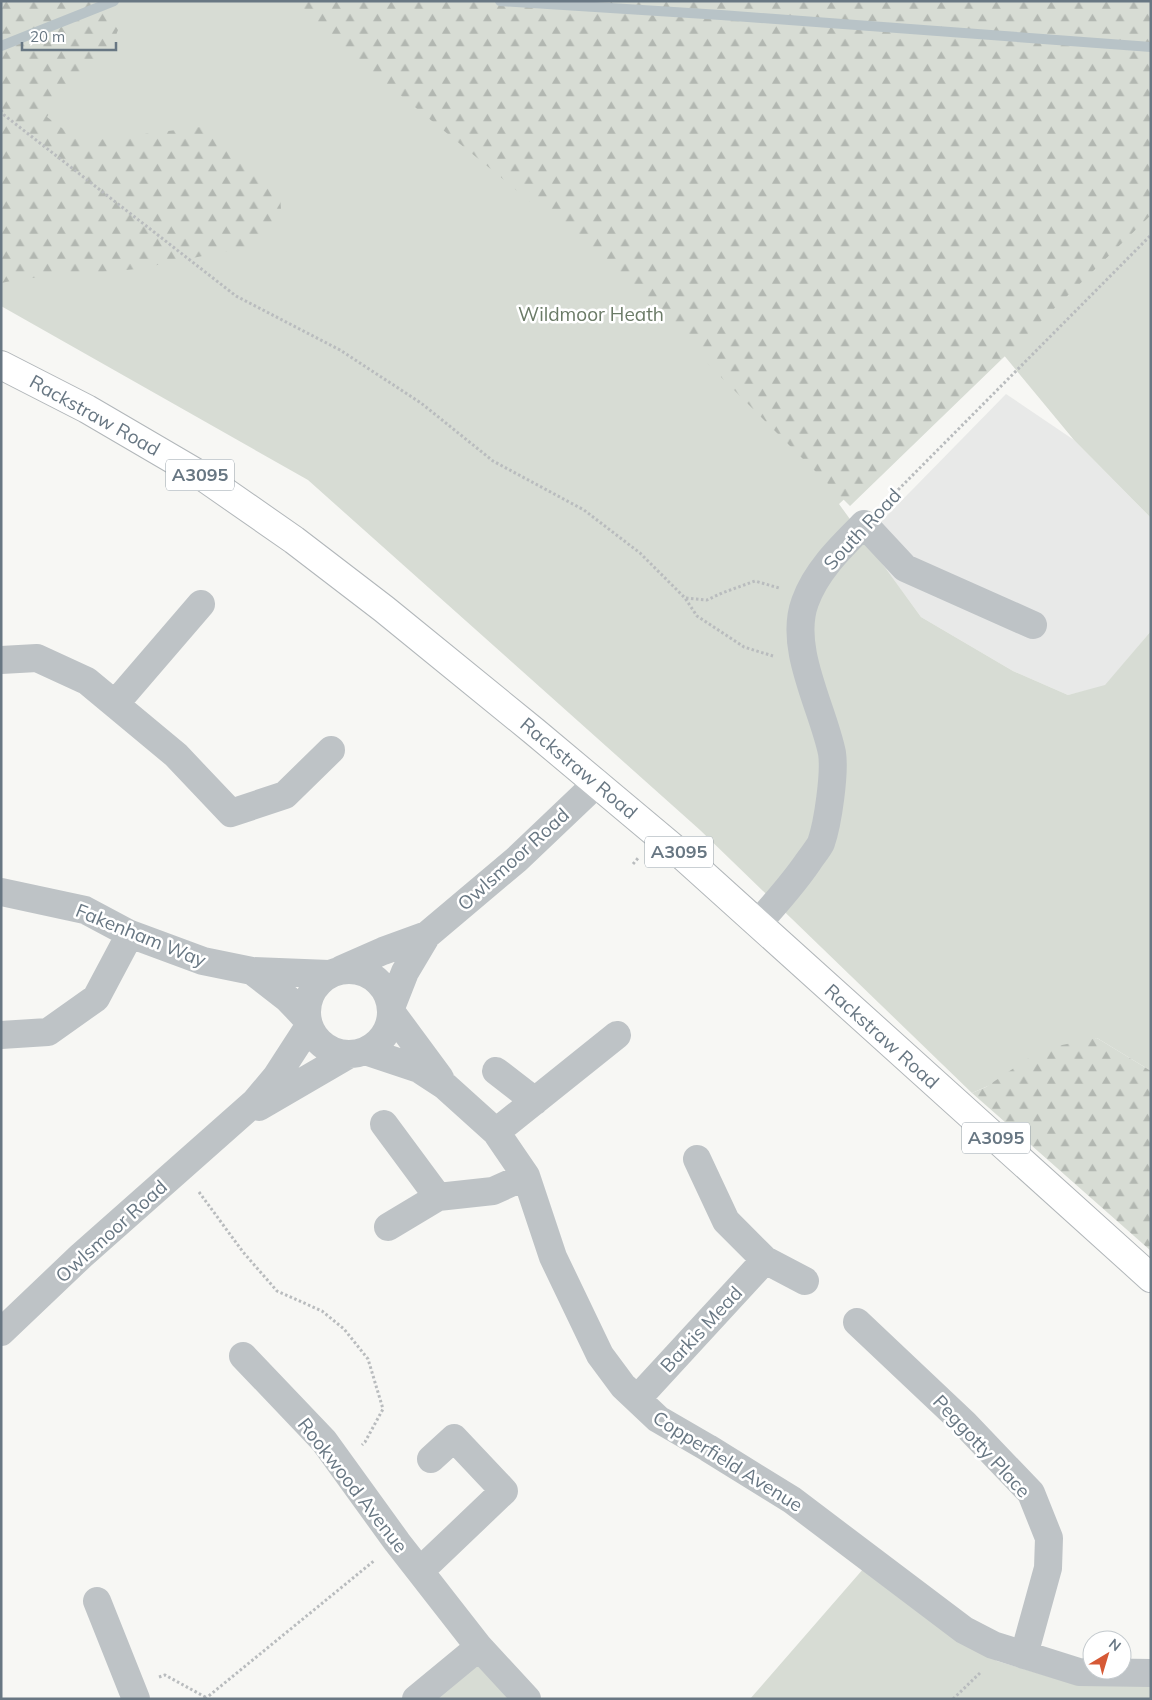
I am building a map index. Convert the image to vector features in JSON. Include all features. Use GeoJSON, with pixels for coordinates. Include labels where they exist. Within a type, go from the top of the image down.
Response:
{"type":"FeatureCollection","features":[{"type":"Feature","properties":{"kind":"main road","name":"Rackstraw Road"},"geometry":{"type":"LineString","coordinates":[[1,365],[87,408],[205,478],[294,540],[384,609],[598,783],[683,856],[1151,1278]]}},
{"type":"Feature","properties":{"kind":"street","name":"South Road"},"geometry":{"type":"LineString","coordinates":[[758,923],[801,873],[820,844],[829,811],[832,754],[810,684],[804,658],[801,617],[804,603],[810,590],[827,563],[864,524]]}},
{"type":"Feature","properties":{"kind":"street"},"geometry":{"type":"LineString","coordinates":[[864,524],[905,568],[1033,625]]}},
{"type":"Feature","properties":{"kind":"street"},"geometry":{"type":"LineString","coordinates":[[115,704],[201,604]]}},
{"type":"Feature","properties":{"kind":"street"},"geometry":{"type":"LineString","coordinates":[[1,660],[37,658],[87,681],[176,755],[231,813],[285,795],[331,750]]}},
{"type":"Feature","properties":{"kind":"street","name":"Owlsmoor Road"},"geometry":{"type":"LineString","coordinates":[[392,1009],[404,972],[427,935],[516,860],[598,783]]}},
{"type":"Feature","properties":{"kind":"street","name":"Fakenham Way"},"geometry":{"type":"LineString","coordinates":[[1,892],[85,910],[130,934],[203,961],[252,971],[336,972]]}},
{"type":"Feature","properties":{"kind":"street"},"geometry":{"type":"LineString","coordinates":[[1,1035],[48,1032],[96,998],[130,934]]}},
{"type":"Feature","properties":{"kind":"street","name":"Owlsmoor Road"},"geometry":{"type":"LineString","coordinates":[[336,972],[383,951],[427,935]]}},
{"type":"Feature","properties":{"kind":"street"},"geometry":{"type":"LineString","coordinates":[[356,969],[380,981],[387,993],[392,1009],[386,1034],[377,1044],[358,1053],[337,1053],[325,1047],[315,1038],[308,1022],[307,1005],[311,992],[318,982],[336,972],[356,969]]}},
{"type":"Feature","properties":{"kind":"street","name":"Fakenham Way"},"geometry":{"type":"LineString","coordinates":[[252,971],[288,1000],[308,1022]]}},
{"type":"Feature","properties":{"kind":"street","name":"Copperfield Avenue"},"geometry":{"type":"LineString","coordinates":[[392,1009],[445,1086]]}},
{"type":"Feature","properties":{"kind":"street","name":"Owlsmoor Road"},"geometry":{"type":"LineString","coordinates":[[1,1332],[221,1130],[256,1102],[271,1083],[308,1022]]}},
{"type":"Feature","properties":{"kind":"street"},"geometry":{"type":"LineString","coordinates":[[496,1132],[617,1035]]}},
{"type":"Feature","properties":{"kind":"street","name":"Owlsmoor Road"},"geometry":{"type":"LineString","coordinates":[[221,1130],[358,1053]]}},
{"type":"Feature","properties":{"kind":"street","name":"Copperfield Avenue"},"geometry":{"type":"LineString","coordinates":[[358,1053],[419,1070],[445,1086],[496,1132],[526,1176],[553,1257],[600,1355],[622,1386],[658,1419],[792,1500],[964,1630],[993,1645],[1078,1672],[1151,1673]]}},
{"type":"Feature","properties":{"kind":"street"},"geometry":{"type":"LineString","coordinates":[[496,1071],[535,1101]]}},
{"type":"Feature","properties":{"kind":"street"},"geometry":{"type":"LineString","coordinates":[[384,1124],[438,1198]]}},
{"type":"Feature","properties":{"kind":"street"},"geometry":{"type":"LineString","coordinates":[[697,1159],[726,1221],[766,1260],[805,1281]]}},
{"type":"Feature","properties":{"kind":"street"},"geometry":{"type":"LineString","coordinates":[[388,1227],[438,1198],[493,1191],[526,1176]]}},
{"type":"Feature","properties":{"kind":"street","name":"Barkis Mead"},"geometry":{"type":"LineString","coordinates":[[636,1399],[766,1260]]}},
{"type":"Feature","properties":{"kind":"street","name":"Peggotty Place"},"geometry":{"type":"LineString","coordinates":[[857,1322],[965,1424],[1031,1493],[1049,1538],[1048,1568],[1024,1655]]}},
{"type":"Feature","properties":{"kind":"street","name":"Rookwood Avenue"},"geometry":{"type":"LineString","coordinates":[[243,1356],[324,1441],[340,1465],[479,1647],[527,1699]]}},
{"type":"Feature","properties":{"kind":"street","name":"Rookwood Avenue"},"geometry":{"type":"LineString","coordinates":[[420,1571],[504,1491],[454,1438],[431,1459]]}},
{"type":"Feature","properties":{"kind":"street"},"geometry":{"type":"LineString","coordinates":[[97,1601],[136,1699]]}},
{"type":"Feature","properties":{"kind":"street"},"geometry":{"type":"LineString","coordinates":[[416,1699],[479,1647]]}},
{"type":"Feature","properties":{"kind":"path"},"geometry":{"type":"LineString","coordinates":[[1,110],[4,115],[236,296],[340,350],[421,403],[494,461],[584,510],[640,553],[685,598],[698,616],[744,647],[778,658],[804,658]]}},
{"type":"Feature","properties":{"kind":"path","name":"South Road"},"geometry":{"type":"LineString","coordinates":[[864,524],[1151,235]]}},
{"type":"Feature","properties":{"kind":"path"},"geometry":{"type":"LineString","coordinates":[[685,598],[707,600],[755,581],[790,592],[810,590]]}},
{"type":"Feature","properties":{"kind":"path"},"geometry":{"type":"LineString","coordinates":[[180,1168],[244,1252],[277,1291],[322,1311],[344,1329],[368,1359],[383,1409],[365,1442],[340,1465]]}},
{"type":"Feature","properties":{"kind":"path"},"geometry":{"type":"LineString","coordinates":[[158,1678],[165,1676],[207,1698],[398,1542]]}},
{"type":"Feature","properties":{"kind":"path"},"geometry":{"type":"LineString","coordinates":[[953,1699],[990,1664],[993,1645]]}},
{"type":"Feature","properties":{"kind":"shaded area"},"geometry":{"type":"Polygon","coordinates":[[[1006,394],[1074,440],[1151,518],[1151,631],[1105,686],[1068,695],[1013,671],[921,617],[864,539],[1006,394]]]}},
{"type":"Feature","properties":{"kind":"green space","name":"Wildmoor Heath"},"geometry":{"type":"Polygon","coordinates":[[[1,1],[1151,1],[1151,518],[1074,440],[1002,353],[839,504],[921,617],[1013,671],[1068,695],[1105,685],[1151,631],[1151,1071],[1097,1038],[972,1093],[700,830],[308,480],[1,306],[1,1]]]}},
{"type":"Feature","properties":{"kind":"green space"},"geometry":{"type":"Polygon","coordinates":[[[1,1],[99,1],[118,30],[110,51],[83,80],[57,101],[47,117],[81,142],[208,126],[280,195],[282,224],[253,246],[137,269],[21,279],[1,283],[1,1]]]}},
{"type":"Feature","properties":{"kind":"green space"},"geometry":{"type":"Polygon","coordinates":[[[294,1],[1151,1],[1151,215],[850,506],[630,286],[334,41],[294,1]]]}},
{"type":"Feature","properties":{"kind":"green space"},"geometry":{"type":"Polygon","coordinates":[[[1097,1038],[1151,1071],[1151,1251],[972,1093],[986,1087],[1042,1049],[1097,1038]]]}},
{"type":"Feature","properties":{"kind":"green space"},"geometry":{"type":"Polygon","coordinates":[[[864,1568],[997,1661],[1077,1685],[1151,1685],[1151,1699],[750,1699],[864,1568]]]}},
{"type":"Feature","properties":{"kind":"green space"},"geometry":{"type":"Polygon","coordinates":[[[479,1654],[519,1699],[429,1699],[479,1654]]]}},
{"type":"Feature","properties":{"kind":"waterway"},"geometry":{"type":"LineString","coordinates":[[1,46],[114,1]]}},
{"type":"Feature","properties":{"kind":"waterway"},"geometry":{"type":"LineString","coordinates":[[500,1],[721,15],[1151,47]]}}]}
